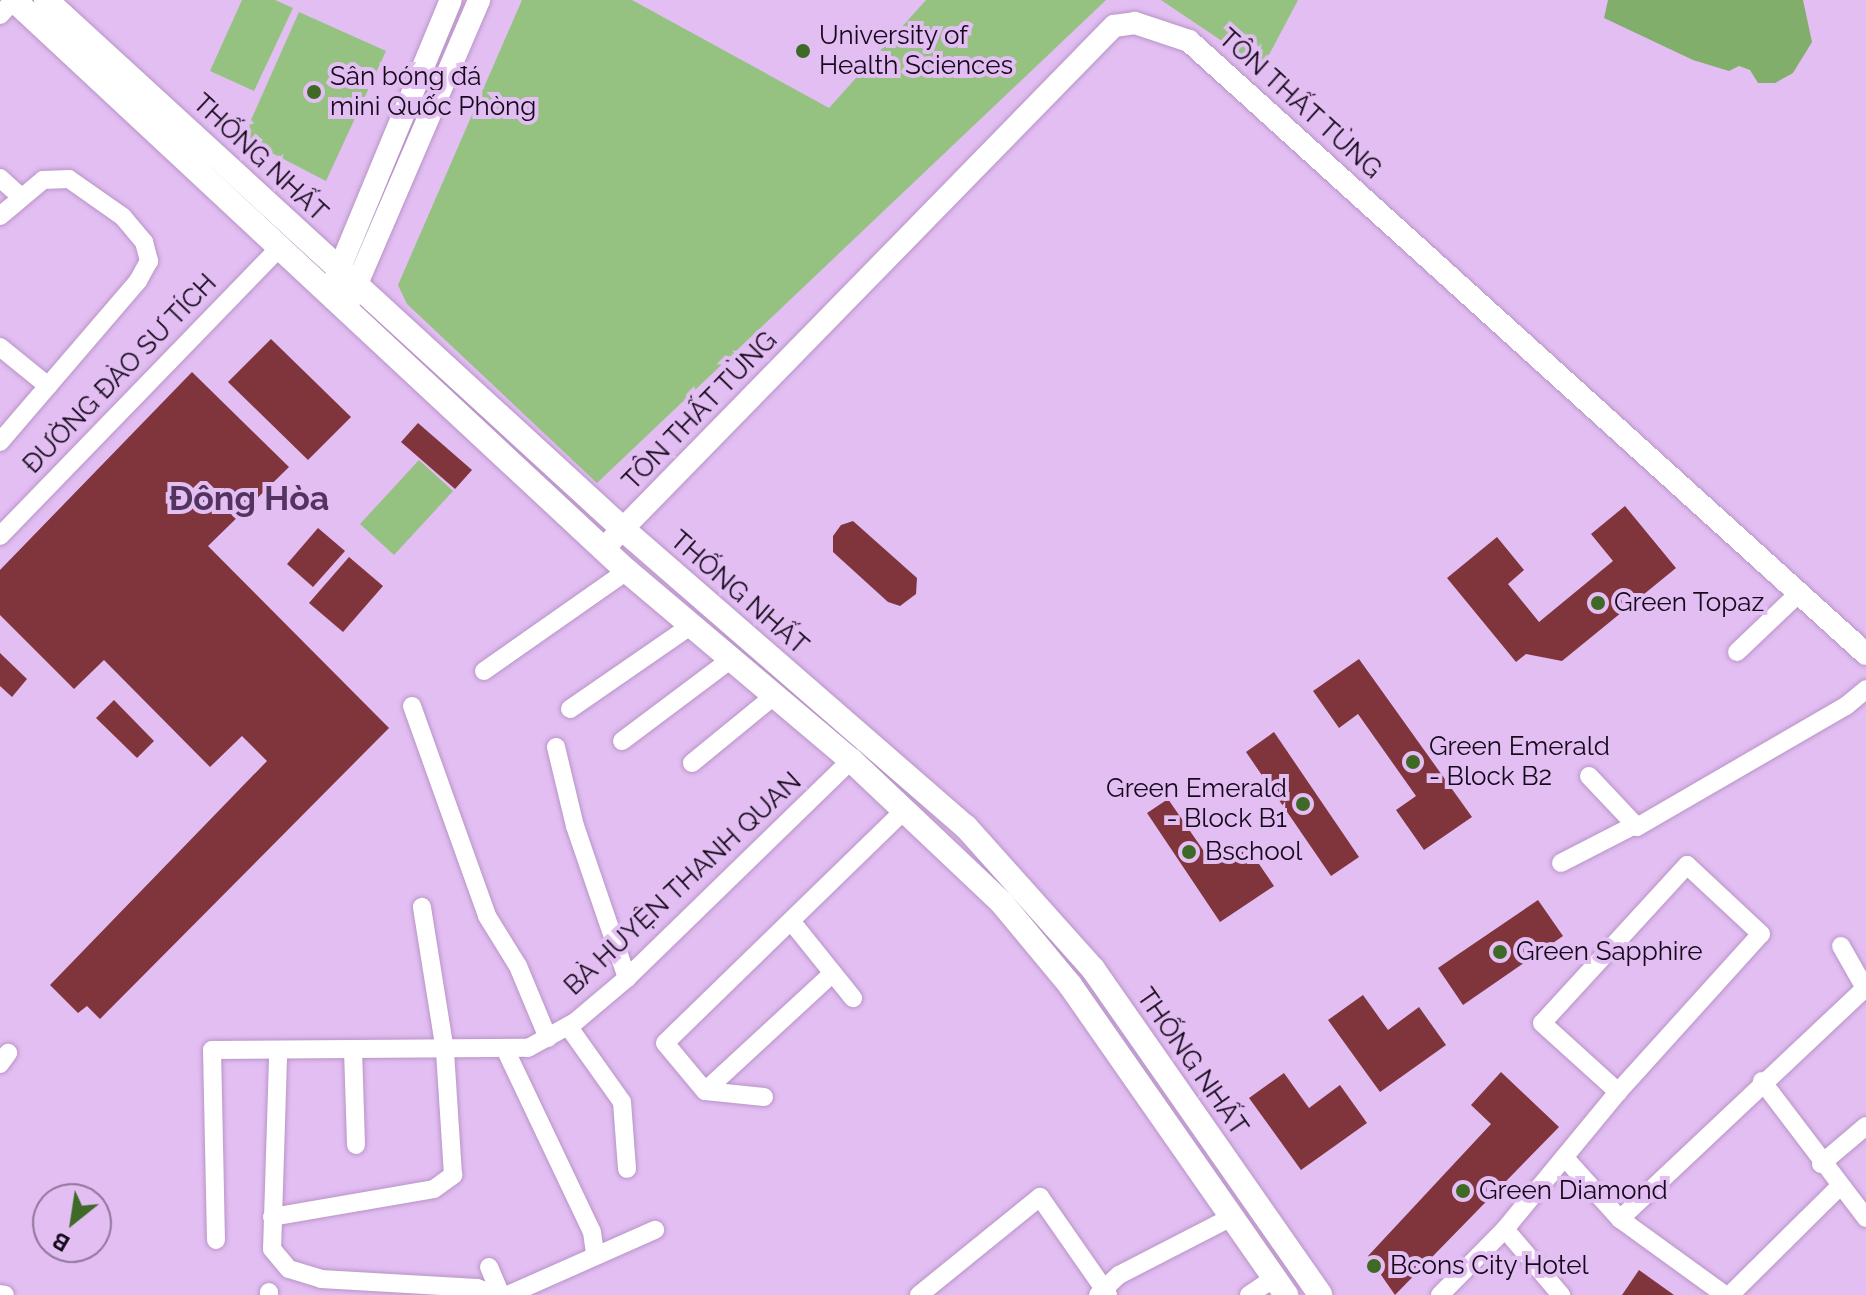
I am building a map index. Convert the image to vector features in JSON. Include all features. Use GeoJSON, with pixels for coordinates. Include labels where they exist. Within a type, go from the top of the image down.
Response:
{"type":"FeatureCollection","features":[{"type":"Feature","properties":{"kind":"main road","name":"THỐNG NHẤT"},"geometry":{"type":"LineString","coordinates":[[14,0],[627,571],[689,627],[851,760],[1002,903],[1070,985],[1280,1286]]}},
{"type":"Feature","properties":{"kind":"main road","name":"THỐNG NHẤT"},"geometry":{"type":"LineString","coordinates":[[46,0],[624,530],[966,827],[1101,980],[1320,1295]]}},
{"type":"Feature","properties":{"kind":"main road"},"geometry":{"type":"LineString","coordinates":[[1280,1286],[1296,1261]]}},
{"type":"Feature","properties":{"kind":"street"},"geometry":{"type":"LineString","coordinates":[[0,15],[14,0]]}},
{"type":"Feature","properties":{"kind":"street"},"geometry":{"type":"LineString","coordinates":[[338,302],[451,0]]}},
{"type":"Feature","properties":{"kind":"street"},"geometry":{"type":"LineString","coordinates":[[347,277],[479,0]]}},
{"type":"Feature","properties":{"kind":"street","name":"TÔN THẤT TÙNG"},"geometry":{"type":"LineString","coordinates":[[604,548],[1114,26],[1135,23],[1189,41],[1866,654]]}},
{"type":"Feature","properties":{"kind":"street"},"geometry":{"type":"LineString","coordinates":[[0,178],[20,196]]}},
{"type":"Feature","properties":{"kind":"street"},"geometry":{"type":"LineString","coordinates":[[0,216],[20,196],[43,180],[69,179],[123,217],[144,242],[149,261],[138,281],[0,442]]}},
{"type":"Feature","properties":{"kind":"street","name":"ĐƯỜNG ĐÀO SƯ TÍCH"},"geometry":{"type":"LineString","coordinates":[[0,536],[278,249]]}},
{"type":"Feature","properties":{"kind":"street"},"geometry":{"type":"LineString","coordinates":[[0,347],[48,386]]}},
{"type":"Feature","properties":{"kind":"street"},"geometry":{"type":"LineString","coordinates":[[484,671],[627,571]]}},
{"type":"Feature","properties":{"kind":"street"},"geometry":{"type":"LineString","coordinates":[[1737,652],[1798,594]]}},
{"type":"Feature","properties":{"kind":"street"},"geometry":{"type":"LineString","coordinates":[[570,709],[689,627]]}},
{"type":"Feature","properties":{"kind":"street"},"geometry":{"type":"LineString","coordinates":[[622,741],[730,660]]}},
{"type":"Feature","properties":{"kind":"street"},"geometry":{"type":"LineString","coordinates":[[1561,863],[1846,706],[1866,689]]}},
{"type":"Feature","properties":{"kind":"street"},"geometry":{"type":"LineString","coordinates":[[692,763],[774,696]]}},
{"type":"Feature","properties":{"kind":"street"},"geometry":{"type":"LineString","coordinates":[[412,706],[487,916],[518,966],[548,1038]]}},
{"type":"Feature","properties":{"kind":"street"},"geometry":{"type":"LineString","coordinates":[[556,747],[575,826],[627,978]]}},
{"type":"Feature","properties":{"kind":"street","name":"BÀ HUYỆN THANH QUAN"},"geometry":{"type":"LineString","coordinates":[[216,1240],[212,1050],[239,1046],[506,1051],[548,1038],[568,1026],[627,978],[851,760]]}},
{"type":"Feature","properties":{"kind":"street"},"geometry":{"type":"LineString","coordinates":[[1589,776],[1633,826]]}},
{"type":"Feature","properties":{"kind":"street"},"geometry":{"type":"LineString","coordinates":[[764,1097],[705,1091],[665,1043],[905,810]]}},
{"type":"Feature","properties":{"kind":"street"},"geometry":{"type":"LineString","coordinates":[[1440,1295],[1505,1229],[1566,1159],[1618,1092],[1761,934],[1687,865],[1542,1023],[1618,1092]]}},
{"type":"Feature","properties":{"kind":"street"},"geometry":{"type":"LineString","coordinates":[[272,1217],[434,1189],[449,1180],[454,1150],[445,1051],[422,907]]}},
{"type":"Feature","properties":{"kind":"street"},"geometry":{"type":"LineString","coordinates":[[791,921],[853,998]]}},
{"type":"Feature","properties":{"kind":"street"},"geometry":{"type":"LineString","coordinates":[[1620,1219],[1762,1081],[1866,988],[1841,946]]}},
{"type":"Feature","properties":{"kind":"street"},"geometry":{"type":"LineString","coordinates":[[705,1091],[833,973]]}},
{"type":"Feature","properties":{"kind":"street"},"geometry":{"type":"LineString","coordinates":[[568,1026],[622,1102],[627,1169]]}},
{"type":"Feature","properties":{"kind":"street"},"geometry":{"type":"LineString","coordinates":[[353,1049],[356,1145]]}},
{"type":"Feature","properties":{"kind":"street"},"geometry":{"type":"LineString","coordinates":[[506,1051],[592,1232],[595,1253]]}},
{"type":"Feature","properties":{"kind":"street"},"geometry":{"type":"LineString","coordinates":[[278,1059],[272,1249],[289,1269],[321,1279],[477,1288],[498,1295]]}},
{"type":"Feature","properties":{"kind":"street"},"geometry":{"type":"LineString","coordinates":[[1762,1081],[1821,1164],[1866,1218]]}},
{"type":"Feature","properties":{"kind":"street"},"geometry":{"type":"LineString","coordinates":[[1821,1164],[1866,1126]]}},
{"type":"Feature","properties":{"kind":"street"},"geometry":{"type":"LineString","coordinates":[[1566,1159],[1620,1219],[1728,1295],[1840,1186]]}},
{"type":"Feature","properties":{"kind":"street"},"geometry":{"type":"LineString","coordinates":[[919,1295],[1040,1197],[1103,1293],[1119,1275],[1230,1218]]}},
{"type":"Feature","properties":{"kind":"street"},"geometry":{"type":"LineString","coordinates":[[1505,1229],[1561,1295]]}},
{"type":"Feature","properties":{"kind":"street"},"geometry":{"type":"LineString","coordinates":[[508,1295],[555,1277],[595,1253],[655,1230]]}},
{"type":"Feature","properties":{"kind":"street"},"geometry":{"type":"LineString","coordinates":[[489,1267],[498,1295]]}},
{"type":"Feature","properties":{"kind":"street"},"geometry":{"type":"LineString","coordinates":[[1249,1295],[1280,1286]]}},
{"type":"Feature","properties":{"kind":"green space"},"geometry":{"type":"Polygon","coordinates":[[[242,0],[275,0],[293,8],[254,91],[210,71],[242,0]]]}},
{"type":"Feature","properties":{"kind":"green space"},"geometry":{"type":"Polygon","coordinates":[[[522,0],[632,0],[829,108],[926,0],[1106,0],[597,483],[407,304],[398,285],[522,0]]]}},
{"type":"Feature","properties":{"kind":"green space"},"geometry":{"type":"Polygon","coordinates":[[[1161,0],[1298,0],[1262,68],[1161,0]]]}},
{"type":"Feature","properties":{"kind":"green space"},"geometry":{"type":"Polygon","coordinates":[[[1608,0],[1803,0],[1812,42],[1793,73],[1775,83],[1758,83],[1750,70],[1739,66],[1729,71],[1693,60],[1604,18],[1608,0]]]}},
{"type":"Feature","properties":{"kind":"green space"},"geometry":{"type":"Polygon","coordinates":[[[299,12],[386,51],[326,181],[243,138],[299,12]]]}},
{"type":"Feature","properties":{"kind":"green space"},"geometry":{"type":"Polygon","coordinates":[[[419,460],[453,491],[394,555],[360,524],[419,460]]]}},
{"type":"Feature","properties":{"kind":"building"},"geometry":{"type":"Polygon","coordinates":[[[271,339],[351,417],[308,460],[228,382],[271,339]]]}},
{"type":"Feature","properties":{"kind":"building"},"geometry":{"type":"Polygon","coordinates":[[[192,372],[289,467],[208,546],[389,728],[100,1019],[87,1006],[78,1013],[50,985],[267,761],[242,736],[210,767],[104,660],[74,689],[0,615],[0,570],[192,372]]]}},
{"type":"Feature","properties":{"kind":"building"},"geometry":{"type":"Polygon","coordinates":[[[418,423],[472,470],[455,489],[401,442],[418,423]]]}},
{"type":"Feature","properties":{"kind":"building","name":"Green Topaz"},"geometry":{"type":"Polygon","coordinates":[[[1625,506],[1676,568],[1562,661],[1526,654],[1516,662],[1447,578],[1497,537],[1524,570],[1508,584],[1539,622],[1613,561],[1591,534],[1625,506]]]}},
{"type":"Feature","properties":{"kind":"building"},"geometry":{"type":"Polygon","coordinates":[[[853,521],[917,578],[916,594],[900,606],[888,602],[833,552],[833,536],[841,525],[853,521]]]}},
{"type":"Feature","properties":{"kind":"building"},"geometry":{"type":"Polygon","coordinates":[[[318,528],[345,551],[313,587],[287,564],[318,528]]]}},
{"type":"Feature","properties":{"kind":"building"},"geometry":{"type":"Polygon","coordinates":[[[349,557],[383,586],[343,632],[309,603],[349,557]]]}},
{"type":"Feature","properties":{"kind":"building"},"geometry":{"type":"Polygon","coordinates":[[[0,653],[27,679],[12,697],[0,686],[0,653]]]}},
{"type":"Feature","properties":{"kind":"building","name":"Green Emerald - Block B2"},"geometry":{"type":"Polygon","coordinates":[[[1359,659],[1472,817],[1424,850],[1396,810],[1416,796],[1358,714],[1339,728],[1313,691],[1359,659]]]}},
{"type":"Feature","properties":{"kind":"building"},"geometry":{"type":"Polygon","coordinates":[[[114,700],[154,741],[137,758],[96,718],[114,700]]]}},
{"type":"Feature","properties":{"kind":"building","name":"Green Emerald - Block B1"},"geometry":{"type":"Polygon","coordinates":[[[1274,732],[1359,857],[1331,876],[1246,752],[1274,732]]]}},
{"type":"Feature","properties":{"kind":"building","name":"Bschool"},"geometry":{"type":"Polygon","coordinates":[[[1168,799],[1212,863],[1244,842],[1274,886],[1220,922],[1147,813],[1168,799]]]}},
{"type":"Feature","properties":{"kind":"building","name":"Green Sapphire"},"geometry":{"type":"Polygon","coordinates":[[[1538,900],[1563,936],[1463,1005],[1438,968],[1538,900]]]}},
{"type":"Feature","properties":{"kind":"building"},"geometry":{"type":"Polygon","coordinates":[[[1363,995],[1388,1030],[1419,1007],[1446,1045],[1380,1092],[1328,1020],[1363,995]]]}},
{"type":"Feature","properties":{"kind":"building","name":"Green Diamond"},"geometry":{"type":"Polygon","coordinates":[[[1501,1072],[1559,1127],[1395,1295],[1368,1256],[1491,1124],[1471,1105],[1501,1072]]]}},
{"type":"Feature","properties":{"kind":"building"},"geometry":{"type":"Polygon","coordinates":[[[1284,1073],[1309,1108],[1340,1085],[1367,1123],[1301,1170],[1249,1098],[1284,1073]]]}},
{"type":"Feature","properties":{"kind":"building"},"geometry":{"type":"Polygon","coordinates":[[[1639,1270],[1674,1295],[1622,1295],[1639,1270]]]}},
{"type":"Feature","properties":{"kind":"place","name":"University of Health Sciences"},"geometry":{"type":"Point","coordinates":[803,51]}},
{"type":"Feature","properties":{"kind":"place","name":"Sân bóng đá mini Quốc Phòng"},"geometry":{"type":"Point","coordinates":[314,92]}},
{"type":"Feature","properties":{"kind":"place","name":"Green Topaz"},"geometry":{"type":"Point","coordinates":[1598,603]}},
{"type":"Feature","properties":{"kind":"place","name":"Green Emerald - Block B2"},"geometry":{"type":"Point","coordinates":[1413,762]}},
{"type":"Feature","properties":{"kind":"place","name":"Green Emerald - Block B1"},"geometry":{"type":"Point","coordinates":[1303,804]}},
{"type":"Feature","properties":{"kind":"place","name":"Bschool"},"geometry":{"type":"Point","coordinates":[1189,852]}},
{"type":"Feature","properties":{"kind":"place","name":"Green Sapphire"},"geometry":{"type":"Point","coordinates":[1500,952]}},
{"type":"Feature","properties":{"kind":"place","name":"Green Diamond"},"geometry":{"type":"Point","coordinates":[1463,1191]}},
{"type":"Feature","properties":{"kind":"place","name":"Bcons City Hotel"},"geometry":{"type":"Point","coordinates":[1374,1266]}},
{"type":"Feature","properties":{"kind":"district","name":"Đông Hòa"},"geometry":{"type":"Point","coordinates":[249,499]}}]}
